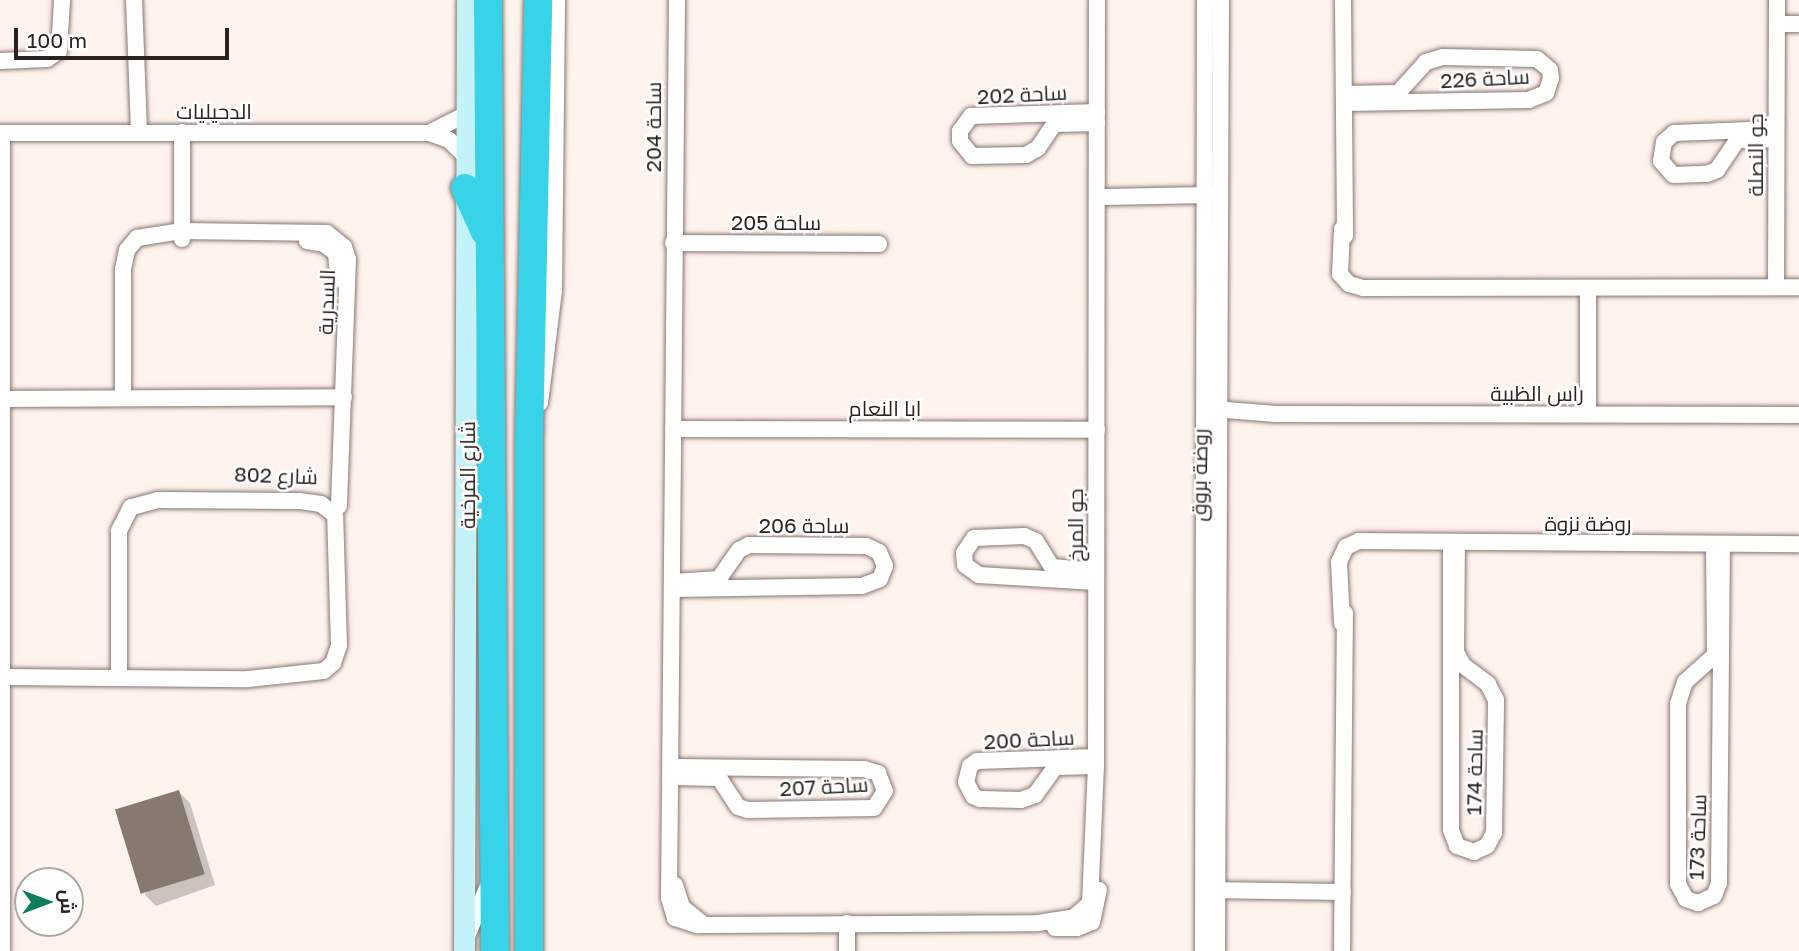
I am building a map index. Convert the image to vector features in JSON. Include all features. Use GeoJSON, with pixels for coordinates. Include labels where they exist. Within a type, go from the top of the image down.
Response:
{"type":"FeatureCollection","features":[{"type":"Feature","properties":{"kind":"highway","name":"شارع المرخية"},"geometry":{"type":"LineString","coordinates":[[488,0],[495,951]]}},
{"type":"Feature","properties":{"kind":"highway"},"geometry":{"type":"LineString","coordinates":[[531,946],[529,442],[538,0]]}},
{"type":"Feature","properties":{"kind":"highway"},"geometry":{"type":"LineString","coordinates":[[465,188],[489,241]]}},
{"type":"Feature","properties":{"kind":"main road","name":"شارع المرخية"},"geometry":{"type":"LineString","coordinates":[[461,949],[464,115],[467,0]]}},
{"type":"Feature","properties":{"kind":"street"},"geometry":{"type":"LineString","coordinates":[[0,61],[47,59],[59,51],[62,0]]}},
{"type":"Feature","properties":{"kind":"street"},"geometry":{"type":"LineString","coordinates":[[134,0],[139,131]]}},
{"type":"Feature","properties":{"kind":"street"},"geometry":{"type":"LineString","coordinates":[[529,442],[546,372],[554,290],[557,0]]}},
{"type":"Feature","properties":{"kind":"street","name":"جو المرخ"},"geometry":{"type":"LineString","coordinates":[[673,243],[673,842],[677,898],[685,911],[702,923],[1038,923],[1074,917],[1086,909],[1095,854],[1097,0]]}},
{"type":"Feature","properties":{"kind":"street","name":"روضة بروق"},"geometry":{"type":"LineString","coordinates":[[1203,951],[1209,890],[1222,414],[1205,0]]}},
{"type":"Feature","properties":{"kind":"street","name":"روضة بروق"},"geometry":{"type":"LineString","coordinates":[[1217,951],[1209,890],[1204,414],[1221,0]]}},
{"type":"Feature","properties":{"kind":"street"},"geometry":{"type":"LineString","coordinates":[[1343,0],[1342,229],[1352,273],[1371,281],[1415,286],[1799,286]]}},
{"type":"Feature","properties":{"kind":"street","name":"جو النصلة"},"geometry":{"type":"LineString","coordinates":[[1776,286],[1777,0]]}},
{"type":"Feature","properties":{"kind":"street","name":"ساحة 204"},"geometry":{"type":"LineString","coordinates":[[673,243],[674,4]]}},
{"type":"Feature","properties":{"kind":"street"},"geometry":{"type":"LineString","coordinates":[[1777,24],[1799,24]]}},
{"type":"Feature","properties":{"kind":"street","name":"ساحة 226"},"geometry":{"type":"LineString","coordinates":[[1442,57],[1529,58],[1544,62],[1550,69],[1550,87],[1536,98],[1432,102],[1344,98],[1398,93],[1426,62],[1442,57]]}},
{"type":"Feature","properties":{"kind":"street"},"geometry":{"type":"LineString","coordinates":[[1416,75],[1432,102]]}},
{"type":"Feature","properties":{"kind":"street"},"geometry":{"type":"LineString","coordinates":[[1029,113],[1045,134]]}},
{"type":"Feature","properties":{"kind":"street","name":"ساحة 202"},"geometry":{"type":"LineString","coordinates":[[1029,113],[1097,118],[1054,124],[1038,148],[1026,155],[972,156],[960,141],[960,131],[971,116],[1029,113]]}},
{"type":"Feature","properties":{"kind":"street","name":"الدحيليات"},"geometry":{"type":"LineString","coordinates":[[429,133],[464,115]]}},
{"type":"Feature","properties":{"kind":"street"},"geometry":{"type":"LineString","coordinates":[[1707,130],[1776,134],[1737,140],[1724,155],[1717,170],[1707,174],[1673,175],[1663,167],[1660,153],[1669,136],[1707,130]]}},
{"type":"Feature","properties":{"kind":"street"},"geometry":{"type":"LineString","coordinates":[[1707,130],[1724,155]]}},
{"type":"Feature","properties":{"kind":"street"},"geometry":{"type":"LineString","coordinates":[[182,132],[182,235]]}},
{"type":"Feature","properties":{"kind":"street"},"geometry":{"type":"LineString","coordinates":[[1,133],[2,951]]}},
{"type":"Feature","properties":{"kind":"street","name":"الدحيليات"},"geometry":{"type":"LineString","coordinates":[[1,133],[429,133],[449,141],[464,155]]}},
{"type":"Feature","properties":{"kind":"street"},"geometry":{"type":"LineString","coordinates":[[1098,197],[1212,195]]}},
{"type":"Feature","properties":{"kind":"street","name":"السدرية"},"geometry":{"type":"LineString","coordinates":[[127,397],[132,260],[150,241],[182,235],[310,241],[331,248],[338,261],[339,338],[344,353],[340,506]]}},
{"type":"Feature","properties":{"kind":"street","name":"ساحة 205"},"geometry":{"type":"LineString","coordinates":[[673,243],[879,244]]}},
{"type":"Feature","properties":{"kind":"street"},"geometry":{"type":"LineString","coordinates":[[1588,288],[1588,414]]}},
{"type":"Feature","properties":{"kind":"street"},"geometry":{"type":"LineString","coordinates":[[2,398],[344,397]]}},
{"type":"Feature","properties":{"kind":"street","name":"راس الظبية"},"geometry":{"type":"LineString","coordinates":[[1204,414],[1799,415]]}},
{"type":"Feature","properties":{"kind":"street","name":"ابا النعام"},"geometry":{"type":"LineString","coordinates":[[673,429],[1097,430]]}},
{"type":"Feature","properties":{"kind":"street","name":"شارع 802"},"geometry":{"type":"LineString","coordinates":[[114,678],[112,530],[118,509],[127,501],[157,493],[299,494],[322,497],[340,506],[346,524],[347,648],[343,666],[330,680],[317,683],[266,684],[248,679]]}},
{"type":"Feature","properties":{"kind":"street","name":"شارع 802"},"geometry":{"type":"LineString","coordinates":[[2,677],[114,678],[248,679],[316,674],[330,667],[337,655],[338,526],[335,515],[321,504],[158,500],[131,508],[120,531],[114,678]]}},
{"type":"Feature","properties":{"kind":"street"},"geometry":{"type":"LineString","coordinates":[[979,536],[1024,536],[1036,541],[1044,556],[1058,570],[1096,576],[1027,578],[973,573],[965,565],[965,547],[979,536]]}},
{"type":"Feature","properties":{"kind":"street","name":"روضة نزوة"},"geometry":{"type":"LineString","coordinates":[[1342,951],[1342,623],[1338,611],[1342,553],[1359,541],[1377,544],[1799,544]]}},
{"type":"Feature","properties":{"kind":"street","name":"ساحة 174"},"geometry":{"type":"LineString","coordinates":[[1454,544],[1456,652],[1463,666],[1493,690],[1494,833],[1487,846],[1474,852],[1452,839],[1450,693],[1454,544]]}},
{"type":"Feature","properties":{"kind":"street","name":"ساحة 173"},"geometry":{"type":"LineString","coordinates":[[1718,544],[1721,690],[1719,883],[1710,900],[1698,903],[1680,892],[1677,875],[1678,704],[1690,678],[1715,655],[1718,544]]}},
{"type":"Feature","properties":{"kind":"street","name":"ساحة 206"},"geometry":{"type":"LineString","coordinates":[[749,545],[866,546],[879,552],[885,566],[880,579],[869,585],[748,589],[673,586],[714,581],[731,564],[739,550],[749,545]]}},
{"type":"Feature","properties":{"kind":"street"},"geometry":{"type":"LineString","coordinates":[[1027,578],[1044,556]]}},
{"type":"Feature","properties":{"kind":"street"},"geometry":{"type":"LineString","coordinates":[[731,564],[736,578],[748,589]]}},
{"type":"Feature","properties":{"kind":"street"},"geometry":{"type":"LineString","coordinates":[[1450,693],[1460,681],[1475,674]]}},
{"type":"Feature","properties":{"kind":"street"},"geometry":{"type":"LineString","coordinates":[[1690,678],[1709,678],[1721,690]]}},
{"type":"Feature","properties":{"kind":"street"},"geometry":{"type":"LineString","coordinates":[[1029,758],[1044,781]]}},
{"type":"Feature","properties":{"kind":"street","name":"ساحة 200"},"geometry":{"type":"LineString","coordinates":[[1029,758],[1096,761],[1060,765],[1035,795],[1021,800],[980,799],[969,791],[966,774],[977,761],[1029,758]]}},
{"type":"Feature","properties":{"kind":"street"},"geometry":{"type":"LineString","coordinates":[[729,791],[733,777],[744,767]]}},
{"type":"Feature","properties":{"kind":"street","name":"ساحة 207"},"geometry":{"type":"LineString","coordinates":[[744,767],[872,770],[883,779],[884,798],[880,804],[866,809],[748,810],[738,807],[729,791],[715,776],[673,772],[744,767]]}},
{"type":"Feature","properties":{"kind":"street"},"geometry":{"type":"LineString","coordinates":[[461,949],[495,866]]}},
{"type":"Feature","properties":{"kind":"street"},"geometry":{"type":"LineString","coordinates":[[1209,890],[1343,892]]}},
{"type":"Feature","properties":{"kind":"street"},"geometry":{"type":"LineString","coordinates":[[847,923],[847,951]]}},
{"type":"Feature","properties":{"kind":"building"},"geometry":{"type":"Polygon","coordinates":[[[179,790],[205,874],[141,894],[115,810],[179,790]]]}}]}
